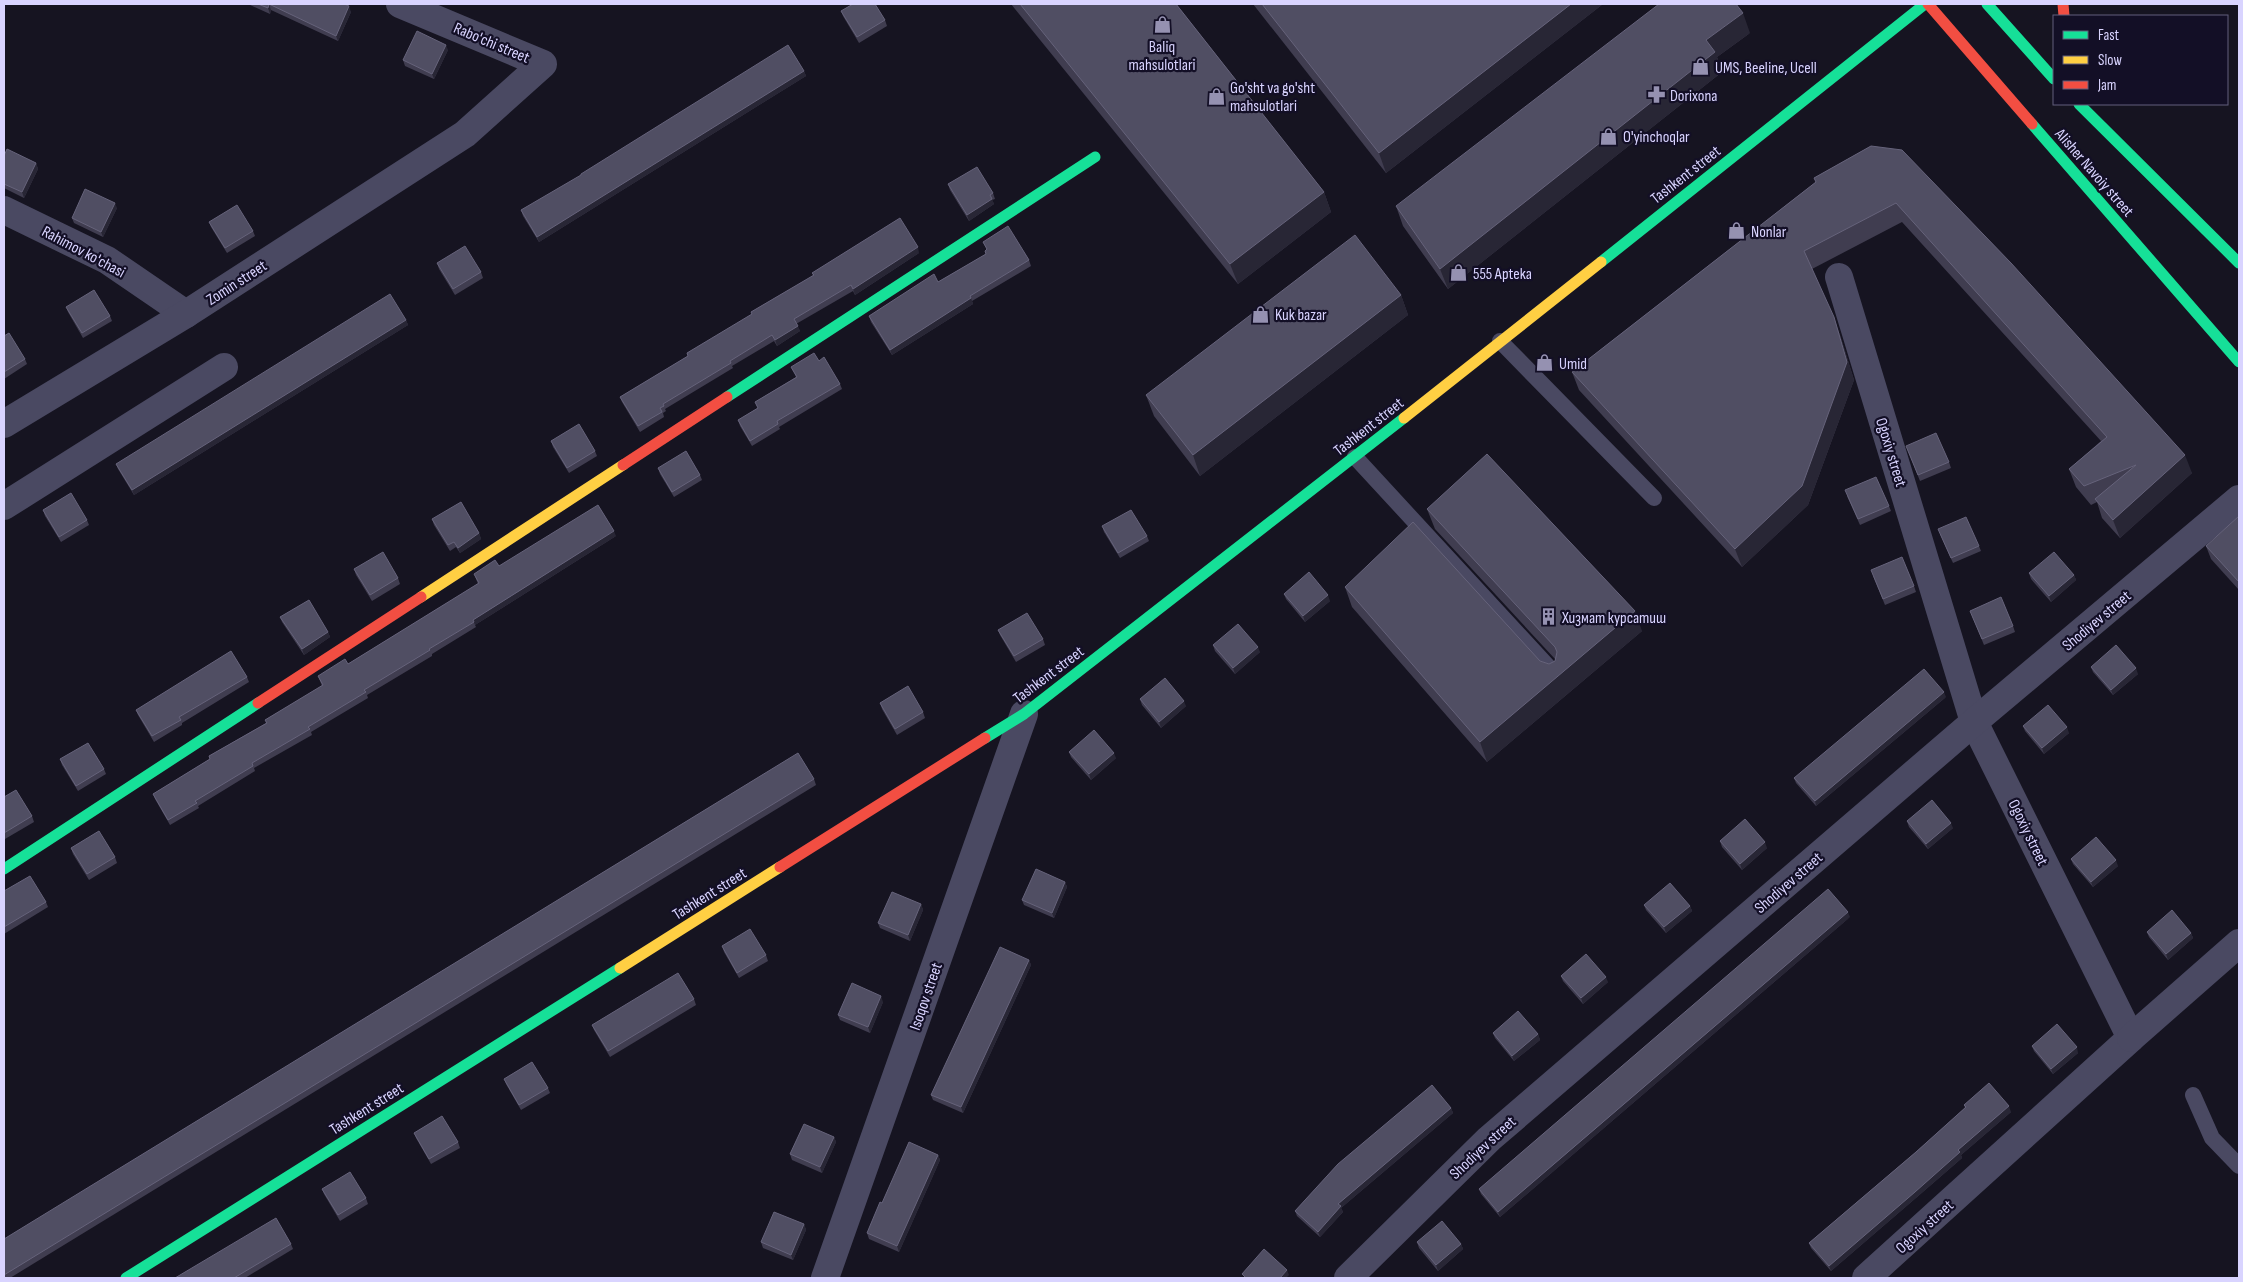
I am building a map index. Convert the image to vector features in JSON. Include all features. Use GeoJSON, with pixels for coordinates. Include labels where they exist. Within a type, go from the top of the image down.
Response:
{"type":"FeatureCollection","features":[{"type":"Feature","properties":{"kind":"main road","name":"Tashkent street"},"geometry":{"type":"LineString","coordinates":[[126,1278],[1024,714],[1354,457],[1926,4]]}},
{"type":"Feature","properties":{"kind":"main road","name":"Alisher Navoiy street"},"geometry":{"type":"LineString","coordinates":[[1926,4],[2239,362]]}},
{"type":"Feature","properties":{"kind":"main road"},"geometry":{"type":"LineString","coordinates":[[1987,4],[2053,78]]}},
{"type":"Feature","properties":{"kind":"main road","name":"Alisher Navoiy street"},"geometry":{"type":"LineString","coordinates":[[2081,105],[2239,263]]}},
{"type":"Feature","properties":{"kind":"main road"},"geometry":{"type":"LineString","coordinates":[[4,869],[1095,158]]}},
{"type":"Feature","properties":{"kind":"street","name":"Rabo'chi street"},"geometry":{"type":"LineString","coordinates":[[400,4],[543,64],[465,134]]}},
{"type":"Feature","properties":{"kind":"street","name":"Zomin street"},"geometry":{"type":"LineString","coordinates":[[4,424],[186,314],[465,134]]}},
{"type":"Feature","properties":{"kind":"street","name":"Rahimov ko'chasi"},"geometry":{"type":"LineString","coordinates":[[4,210],[107,260],[186,314]]}},
{"type":"Feature","properties":{"kind":"street","name":"Ogoxiy street"},"geometry":{"type":"LineString","coordinates":[[1839,277],[1974,722],[2131,1038],[1866,1278]]}},
{"type":"Feature","properties":{"kind":"street"},"geometry":{"type":"LineString","coordinates":[[4,506],[224,367]]}},
{"type":"Feature","properties":{"kind":"street","name":"Shodiyev street"},"geometry":{"type":"LineString","coordinates":[[1348,1278],[1489,1139],[1974,722],[2239,499]]}},
{"type":"Feature","properties":{"kind":"street","name":"Isoqov street"},"geometry":{"type":"LineString","coordinates":[[825,1278],[1024,714]]}},
{"type":"Feature","properties":{"kind":"street"},"geometry":{"type":"LineString","coordinates":[[2131,1038],[2239,943]]}},
{"type":"Feature","properties":{"kind":"lane"},"geometry":{"type":"LineString","coordinates":[[1500,341],[1654,498]]}},
{"type":"Feature","properties":{"kind":"lane"},"geometry":{"type":"LineString","coordinates":[[1354,457],[1555,674]]}},
{"type":"Feature","properties":{"kind":"lane"},"geometry":{"type":"LineString","coordinates":[[2193,1095],[2212,1138],[2239,1166]]}},
{"type":"Feature","properties":{"kind":"building"},"geometry":{"type":"Polygon","coordinates":[[[258,4],[269,4],[268,8],[258,4]]]}},
{"type":"Feature","properties":{"kind":"building"},"geometry":{"type":"Polygon","coordinates":[[[269,4],[344,4],[349,6],[336,36],[269,4]]]}},
{"type":"Feature","properties":{"kind":"building"},"geometry":{"type":"Polygon","coordinates":[[[853,4],[875,4],[885,20],[857,37],[841,11],[853,4]]]}},
{"type":"Feature","properties":{"kind":"building"},"geometry":{"type":"Polygon","coordinates":[[[1020,4],[1176,4],[1324,192],[1230,264],[1020,4]]]}},
{"type":"Feature","properties":{"kind":"building"},"geometry":{"type":"Polygon","coordinates":[[[1262,4],[1571,4],[1379,153],[1262,4]]]}},
{"type":"Feature","properties":{"kind":"building"},"geometry":{"type":"Polygon","coordinates":[[[1659,4],[1736,4],[1743,13],[1706,40],[1715,52],[1440,269],[1396,206],[1659,4]]]}},
{"type":"Feature","properties":{"kind":"building"},"geometry":{"type":"Polygon","coordinates":[[[417,31],[446,45],[432,74],[403,60],[417,31]]]}},
{"type":"Feature","properties":{"kind":"building"},"geometry":{"type":"Polygon","coordinates":[[[788,45],[804,71],[537,237],[521,210],[581,175],[788,45]]]}},
{"type":"Feature","properties":{"kind":"building"},"geometry":{"type":"Polygon","coordinates":[[[1871,146],[1902,150],[2011,263],[2185,455],[2113,520],[2095,499],[2136,465],[2084,486],[2069,469],[2107,437],[1896,203],[1804,251],[1834,317],[1847,362],[1802,486],[1735,549],[1572,372],[1816,182],[1814,178],[1871,146]]]}},
{"type":"Feature","properties":{"kind":"building"},"geometry":{"type":"Polygon","coordinates":[[[7,149],[36,163],[22,192],[4,184],[4,156],[7,149]]]}},
{"type":"Feature","properties":{"kind":"building"},"geometry":{"type":"Polygon","coordinates":[[[977,167],[993,193],[990,195],[992,199],[967,215],[948,184],[977,167]]]}},
{"type":"Feature","properties":{"kind":"building"},"geometry":{"type":"Polygon","coordinates":[[[85,189],[115,203],[101,232],[72,218],[85,189]]]}},
{"type":"Feature","properties":{"kind":"building"},"geometry":{"type":"Polygon","coordinates":[[[237,205],[253,231],[225,248],[209,222],[237,205]]]}},
{"type":"Feature","properties":{"kind":"building"},"geometry":{"type":"Polygon","coordinates":[[[900,218],[918,247],[853,289],[851,285],[794,319],[798,326],[775,340],[772,335],[730,361],[731,363],[663,404],[664,406],[660,408],[662,412],[638,426],[620,397],[688,356],[687,353],[814,275],[812,273],[900,218]]]}},
{"type":"Feature","properties":{"kind":"building"},"geometry":{"type":"Polygon","coordinates":[[[1008,226],[1029,260],[970,296],[971,298],[890,350],[869,316],[934,274],[938,282],[986,254],[985,251],[987,249],[983,242],[1008,226]]]}},
{"type":"Feature","properties":{"kind":"building"},"geometry":{"type":"Polygon","coordinates":[[[1355,235],[1401,295],[1193,455],[1146,395],[1355,235]]]}},
{"type":"Feature","properties":{"kind":"building"},"geometry":{"type":"Polygon","coordinates":[[[465,246],[481,272],[453,289],[437,263],[465,246]]]}},
{"type":"Feature","properties":{"kind":"building"},"geometry":{"type":"Polygon","coordinates":[[[94,290],[110,316],[82,333],[66,307],[94,290]]]}},
{"type":"Feature","properties":{"kind":"building"},"geometry":{"type":"Polygon","coordinates":[[[390,294],[406,320],[132,490],[116,464],[390,294]]]}},
{"type":"Feature","properties":{"kind":"building"},"geometry":{"type":"Polygon","coordinates":[[[9,333],[25,359],[4,372],[4,336],[9,333]]]}},
{"type":"Feature","properties":{"kind":"building"},"geometry":{"type":"Polygon","coordinates":[[[814,353],[819,361],[824,357],[840,384],[777,421],[778,424],[750,441],[738,420],[758,408],[755,402],[797,377],[791,367],[814,353]]]}},
{"type":"Feature","properties":{"kind":"building"},"geometry":{"type":"Polygon","coordinates":[[[579,424],[595,451],[567,468],[551,441],[579,424]]]}},
{"type":"Feature","properties":{"kind":"building"},"geometry":{"type":"Polygon","coordinates":[[[1936,433],[1949,462],[1918,475],[1906,446],[1936,433]]]}},
{"type":"Feature","properties":{"kind":"building"},"geometry":{"type":"Polygon","coordinates":[[[686,451],[700,475],[672,492],[658,468],[686,451]]]}},
{"type":"Feature","properties":{"kind":"building","name":"Хизмат курсатиш"},"geometry":{"type":"Polygon","coordinates":[[[1487,454],[1635,611],[1480,742],[1345,587],[1413,522],[1540,661],[1549,664],[1555,661],[1557,652],[1555,647],[1427,509],[1487,454]]]}},
{"type":"Feature","properties":{"kind":"building"},"geometry":{"type":"Polygon","coordinates":[[[1876,477],[1889,506],[1858,519],[1845,490],[1876,477]]]}},
{"type":"Feature","properties":{"kind":"building"},"geometry":{"type":"Polygon","coordinates":[[[71,493],[87,520],[59,537],[43,510],[71,493]]]}},
{"type":"Feature","properties":{"kind":"building"},"geometry":{"type":"Polygon","coordinates":[[[461,502],[479,533],[458,548],[454,542],[448,545],[432,519],[461,502]]]}},
{"type":"Feature","properties":{"kind":"building"},"geometry":{"type":"Polygon","coordinates":[[[598,505],[614,531],[473,620],[474,622],[430,650],[364,690],[366,692],[308,727],[310,729],[252,763],[253,766],[195,801],[197,803],[168,820],[153,794],[210,759],[209,756],[267,723],[265,720],[323,685],[318,676],[345,659],[348,664],[479,583],[474,574],[495,560],[499,566],[598,505]]]}},
{"type":"Feature","properties":{"kind":"building"},"geometry":{"type":"Polygon","coordinates":[[[1131,510],[1147,536],[1118,553],[1102,526],[1131,510]]]}},
{"type":"Feature","properties":{"kind":"building"},"geometry":{"type":"Polygon","coordinates":[[[2239,516],[2239,582],[2206,546],[2239,516]]]}},
{"type":"Feature","properties":{"kind":"building"},"geometry":{"type":"Polygon","coordinates":[[[1966,517],[1979,546],[1951,558],[1938,529],[1966,517]]]}},
{"type":"Feature","properties":{"kind":"building"},"geometry":{"type":"Polygon","coordinates":[[[383,552],[398,578],[370,595],[354,569],[383,552]]]}},
{"type":"Feature","properties":{"kind":"building"},"geometry":{"type":"Polygon","coordinates":[[[2054,552],[2074,575],[2049,596],[2029,573],[2054,552]]]}},
{"type":"Feature","properties":{"kind":"building"},"geometry":{"type":"Polygon","coordinates":[[[1902,557],[1914,586],[1883,599],[1871,570],[1902,557]]]}},
{"type":"Feature","properties":{"kind":"building"},"geometry":{"type":"Polygon","coordinates":[[[1309,572],[1328,595],[1303,616],[1284,594],[1309,572]]]}},
{"type":"Feature","properties":{"kind":"building"},"geometry":{"type":"Polygon","coordinates":[[[2001,597],[2013,626],[1982,639],[1970,611],[2001,597]]]}},
{"type":"Feature","properties":{"kind":"building"},"geometry":{"type":"Polygon","coordinates":[[[309,600],[328,632],[302,649],[280,617],[309,600]]]}},
{"type":"Feature","properties":{"kind":"building"},"geometry":{"type":"Polygon","coordinates":[[[1027,613],[1043,639],[1014,656],[998,630],[1027,613]]]}},
{"type":"Feature","properties":{"kind":"building"},"geometry":{"type":"Polygon","coordinates":[[[1238,624],[1258,647],[1233,668],[1213,645],[1238,624]]]}},
{"type":"Feature","properties":{"kind":"building"},"geometry":{"type":"Polygon","coordinates":[[[2116,645],[2136,668],[2111,690],[2091,667],[2116,645]]]}},
{"type":"Feature","properties":{"kind":"building"},"geometry":{"type":"Polygon","coordinates":[[[231,651],[247,677],[179,717],[181,720],[152,736],[136,710],[231,651]]]}},
{"type":"Feature","properties":{"kind":"building"},"geometry":{"type":"Polygon","coordinates":[[[1924,669],[1944,692],[1815,801],[1794,778],[1924,669]]]}},
{"type":"Feature","properties":{"kind":"building"},"geometry":{"type":"Polygon","coordinates":[[[1165,678],[1184,701],[1159,722],[1140,699],[1165,678]]]}},
{"type":"Feature","properties":{"kind":"building"},"geometry":{"type":"Polygon","coordinates":[[[908,686],[923,712],[895,729],[880,703],[908,686]]]}},
{"type":"Feature","properties":{"kind":"building"},"geometry":{"type":"Polygon","coordinates":[[[2048,705],[2067,727],[2042,748],[2023,726],[2048,705]]]}},
{"type":"Feature","properties":{"kind":"building"},"geometry":{"type":"Polygon","coordinates":[[[1094,730],[1114,753],[1089,774],[1069,752],[1094,730]]]}},
{"type":"Feature","properties":{"kind":"building"},"geometry":{"type":"Polygon","coordinates":[[[88,743],[104,769],[76,786],[60,759],[88,743]]]}},
{"type":"Feature","properties":{"kind":"building"},"geometry":{"type":"Polygon","coordinates":[[[798,753],[814,779],[4,1275],[4,1239],[798,753]]]}},
{"type":"Feature","properties":{"kind":"building"},"geometry":{"type":"Polygon","coordinates":[[[16,790],[32,816],[4,833],[4,797],[16,790]]]}},
{"type":"Feature","properties":{"kind":"building"},"geometry":{"type":"Polygon","coordinates":[[[1932,800],[1951,823],[1926,844],[1907,821],[1932,800]]]}},
{"type":"Feature","properties":{"kind":"building"},"geometry":{"type":"Polygon","coordinates":[[[1745,819],[1765,842],[1740,864],[1720,841],[1745,819]]]}},
{"type":"Feature","properties":{"kind":"building"},"geometry":{"type":"Polygon","coordinates":[[[99,831],[115,857],[87,874],[71,848],[99,831]]]}},
{"type":"Feature","properties":{"kind":"building"},"geometry":{"type":"Polygon","coordinates":[[[2096,837],[2116,860],[2091,882],[2071,859],[2096,837]]]}},
{"type":"Feature","properties":{"kind":"building"},"geometry":{"type":"Polygon","coordinates":[[[1036,869],[1065,882],[1052,913],[1022,900],[1036,869]]]}},
{"type":"Feature","properties":{"kind":"building"},"geometry":{"type":"Polygon","coordinates":[[[30,876],[46,902],[4,927],[4,891],[30,876]]]}},
{"type":"Feature","properties":{"kind":"building"},"geometry":{"type":"Polygon","coordinates":[[[1670,883],[1690,906],[1664,927],[1644,905],[1670,883]]]}},
{"type":"Feature","properties":{"kind":"building"},"geometry":{"type":"Polygon","coordinates":[[[1828,889],[1848,912],[1498,1212],[1479,1189],[1828,889]]]}},
{"type":"Feature","properties":{"kind":"building"},"geometry":{"type":"Polygon","coordinates":[[[892,892],[921,904],[908,935],[878,923],[892,892]]]}},
{"type":"Feature","properties":{"kind":"building"},"geometry":{"type":"Polygon","coordinates":[[[2172,910],[2191,933],[2166,954],[2147,932],[2172,910]]]}},
{"type":"Feature","properties":{"kind":"building"},"geometry":{"type":"Polygon","coordinates":[[[750,929],[766,955],[737,973],[722,946],[750,929]]]}},
{"type":"Feature","properties":{"kind":"building"},"geometry":{"type":"Polygon","coordinates":[[[1000,947],[1029,960],[961,1107],[931,1095],[1000,947]]]}},
{"type":"Feature","properties":{"kind":"building"},"geometry":{"type":"Polygon","coordinates":[[[1586,954],[1606,977],[1581,998],[1561,976],[1586,954]]]}},
{"type":"Feature","properties":{"kind":"building"},"geometry":{"type":"Polygon","coordinates":[[[678,973],[694,999],[608,1051],[592,1025],[678,973]]]}},
{"type":"Feature","properties":{"kind":"building"},"geometry":{"type":"Polygon","coordinates":[[[852,983],[881,996],[868,1027],[838,1015],[852,983]]]}},
{"type":"Feature","properties":{"kind":"building"},"geometry":{"type":"Polygon","coordinates":[[[1518,1011],[1538,1034],[1512,1056],[1493,1033],[1518,1011]]]}},
{"type":"Feature","properties":{"kind":"building"},"geometry":{"type":"Polygon","coordinates":[[[2057,1024],[2077,1047],[2051,1069],[2032,1046],[2057,1024]]]}},
{"type":"Feature","properties":{"kind":"building"},"geometry":{"type":"Polygon","coordinates":[[[532,1062],[548,1088],[519,1105],[504,1079],[532,1062]]]}},
{"type":"Feature","properties":{"kind":"building"},"geometry":{"type":"Polygon","coordinates":[[[1989,1083],[2009,1106],[1958,1150],[1960,1152],[1915,1192],[1829,1266],[1809,1243],[1916,1152],[1966,1107],[1964,1105],[1989,1083]]]}},
{"type":"Feature","properties":{"kind":"building"},"geometry":{"type":"Polygon","coordinates":[[[1432,1085],[1451,1108],[1338,1204],[1341,1206],[1318,1232],[1295,1211],[1338,1164],[1432,1085]]]}},
{"type":"Feature","properties":{"kind":"building"},"geometry":{"type":"Polygon","coordinates":[[[442,1116],[458,1142],[429,1159],[414,1133],[442,1116]]]}},
{"type":"Feature","properties":{"kind":"building"},"geometry":{"type":"Polygon","coordinates":[[[804,1124],[834,1137],[820,1167],[790,1154],[804,1124]]]}},
{"type":"Feature","properties":{"kind":"building"},"geometry":{"type":"Polygon","coordinates":[[[909,1142],[938,1155],[897,1246],[867,1233],[909,1142]]]}},
{"type":"Feature","properties":{"kind":"building"},"geometry":{"type":"Polygon","coordinates":[[[350,1172],[366,1198],[338,1215],[322,1189],[350,1172]]]}},
{"type":"Feature","properties":{"kind":"building"},"geometry":{"type":"Polygon","coordinates":[[[774,1212],[804,1224],[791,1255],[761,1242],[774,1212]]]}},
{"type":"Feature","properties":{"kind":"building"},"geometry":{"type":"Polygon","coordinates":[[[276,1218],[291,1244],[234,1278],[175,1278],[276,1218]]]}},
{"type":"Feature","properties":{"kind":"building"},"geometry":{"type":"Polygon","coordinates":[[[1442,1221],[1461,1244],[1436,1265],[1417,1242],[1442,1221]]]}},
{"type":"Feature","properties":{"kind":"building"},"geometry":{"type":"Polygon","coordinates":[[[1264,1249],[1287,1270],[1280,1278],[1246,1278],[1242,1274],[1264,1249]]]}},
{"type":"Feature","properties":{"kind":"traffic: fast"},"geometry":{"type":"LineString","coordinates":[[1601,262],[1925,4]]}},
{"type":"Feature","properties":{"kind":"traffic: fast"},"geometry":{"type":"LineString","coordinates":[[1987,4],[2053,78]]}},
{"type":"Feature","properties":{"kind":"traffic: fast"},"geometry":{"type":"LineString","coordinates":[[2080,105],[2239,263]]}},
{"type":"Feature","properties":{"kind":"traffic: fast"},"geometry":{"type":"LineString","coordinates":[[2032,124],[2239,362]]}},
{"type":"Feature","properties":{"kind":"traffic: fast"},"geometry":{"type":"LineString","coordinates":[[727,397],[1095,157]]}},
{"type":"Feature","properties":{"kind":"traffic: fast"},"geometry":{"type":"LineString","coordinates":[[985,738],[1024,714],[1404,418]]}},
{"type":"Feature","properties":{"kind":"traffic: fast"},"geometry":{"type":"LineString","coordinates":[[4,869],[258,703]]}},
{"type":"Feature","properties":{"kind":"traffic: fast"},"geometry":{"type":"LineString","coordinates":[[126,1278],[620,968]]}},
{"type":"Feature","properties":{"kind":"traffic: slow"},"geometry":{"type":"LineString","coordinates":[[1404,418],[1601,262]]}},
{"type":"Feature","properties":{"kind":"traffic: slow"},"geometry":{"type":"LineString","coordinates":[[421,597],[623,465]]}},
{"type":"Feature","properties":{"kind":"traffic: slow"},"geometry":{"type":"LineString","coordinates":[[620,968],[780,867]]}},
{"type":"Feature","properties":{"kind":"traffic: jam"},"geometry":{"type":"LineString","coordinates":[[1928,4],[2032,124]]}},
{"type":"Feature","properties":{"kind":"traffic: jam"},"geometry":{"type":"LineString","coordinates":[[2063,4],[2064,15]]}},
{"type":"Feature","properties":{"kind":"traffic: jam"},"geometry":{"type":"LineString","coordinates":[[623,465],[727,397]]}},
{"type":"Feature","properties":{"kind":"traffic: jam"},"geometry":{"type":"LineString","coordinates":[[258,703],[421,597]]}},
{"type":"Feature","properties":{"kind":"traffic: jam"},"geometry":{"type":"LineString","coordinates":[[780,867],[985,738]]}},
{"type":"Feature","properties":{"kind":"place","name":"Baliq mahsulotlari"},"geometry":{"type":"Point","coordinates":[1162,24]}},
{"type":"Feature","properties":{"kind":"place","name":"UMS, Beeline, Ucell"},"geometry":{"type":"Point","coordinates":[1701,67]}},
{"type":"Feature","properties":{"kind":"place","name":"Dorixona"},"geometry":{"type":"Point","coordinates":[1656,95]}},
{"type":"Feature","properties":{"kind":"place","name":"Go'sht va go'sht mahsulotlari"},"geometry":{"type":"Point","coordinates":[1216,96]}},
{"type":"Feature","properties":{"kind":"place","name":"O'yinchoqlar"},"geometry":{"type":"Point","coordinates":[1609,136]}},
{"type":"Feature","properties":{"kind":"place","name":"Nonlar"},"geometry":{"type":"Point","coordinates":[1737,231]}},
{"type":"Feature","properties":{"kind":"place","name":"555 Apteka"},"geometry":{"type":"Point","coordinates":[1459,273]}},
{"type":"Feature","properties":{"kind":"place","name":"Kuk bazar"},"geometry":{"type":"Point","coordinates":[1261,314]}},
{"type":"Feature","properties":{"kind":"place","name":"Umid"},"geometry":{"type":"Point","coordinates":[1545,363]}},
{"type":"Feature","properties":{"kind":"place","name":"Хизмат курсатиш"},"geometry":{"type":"Point","coordinates":[1548,617]}}]}
